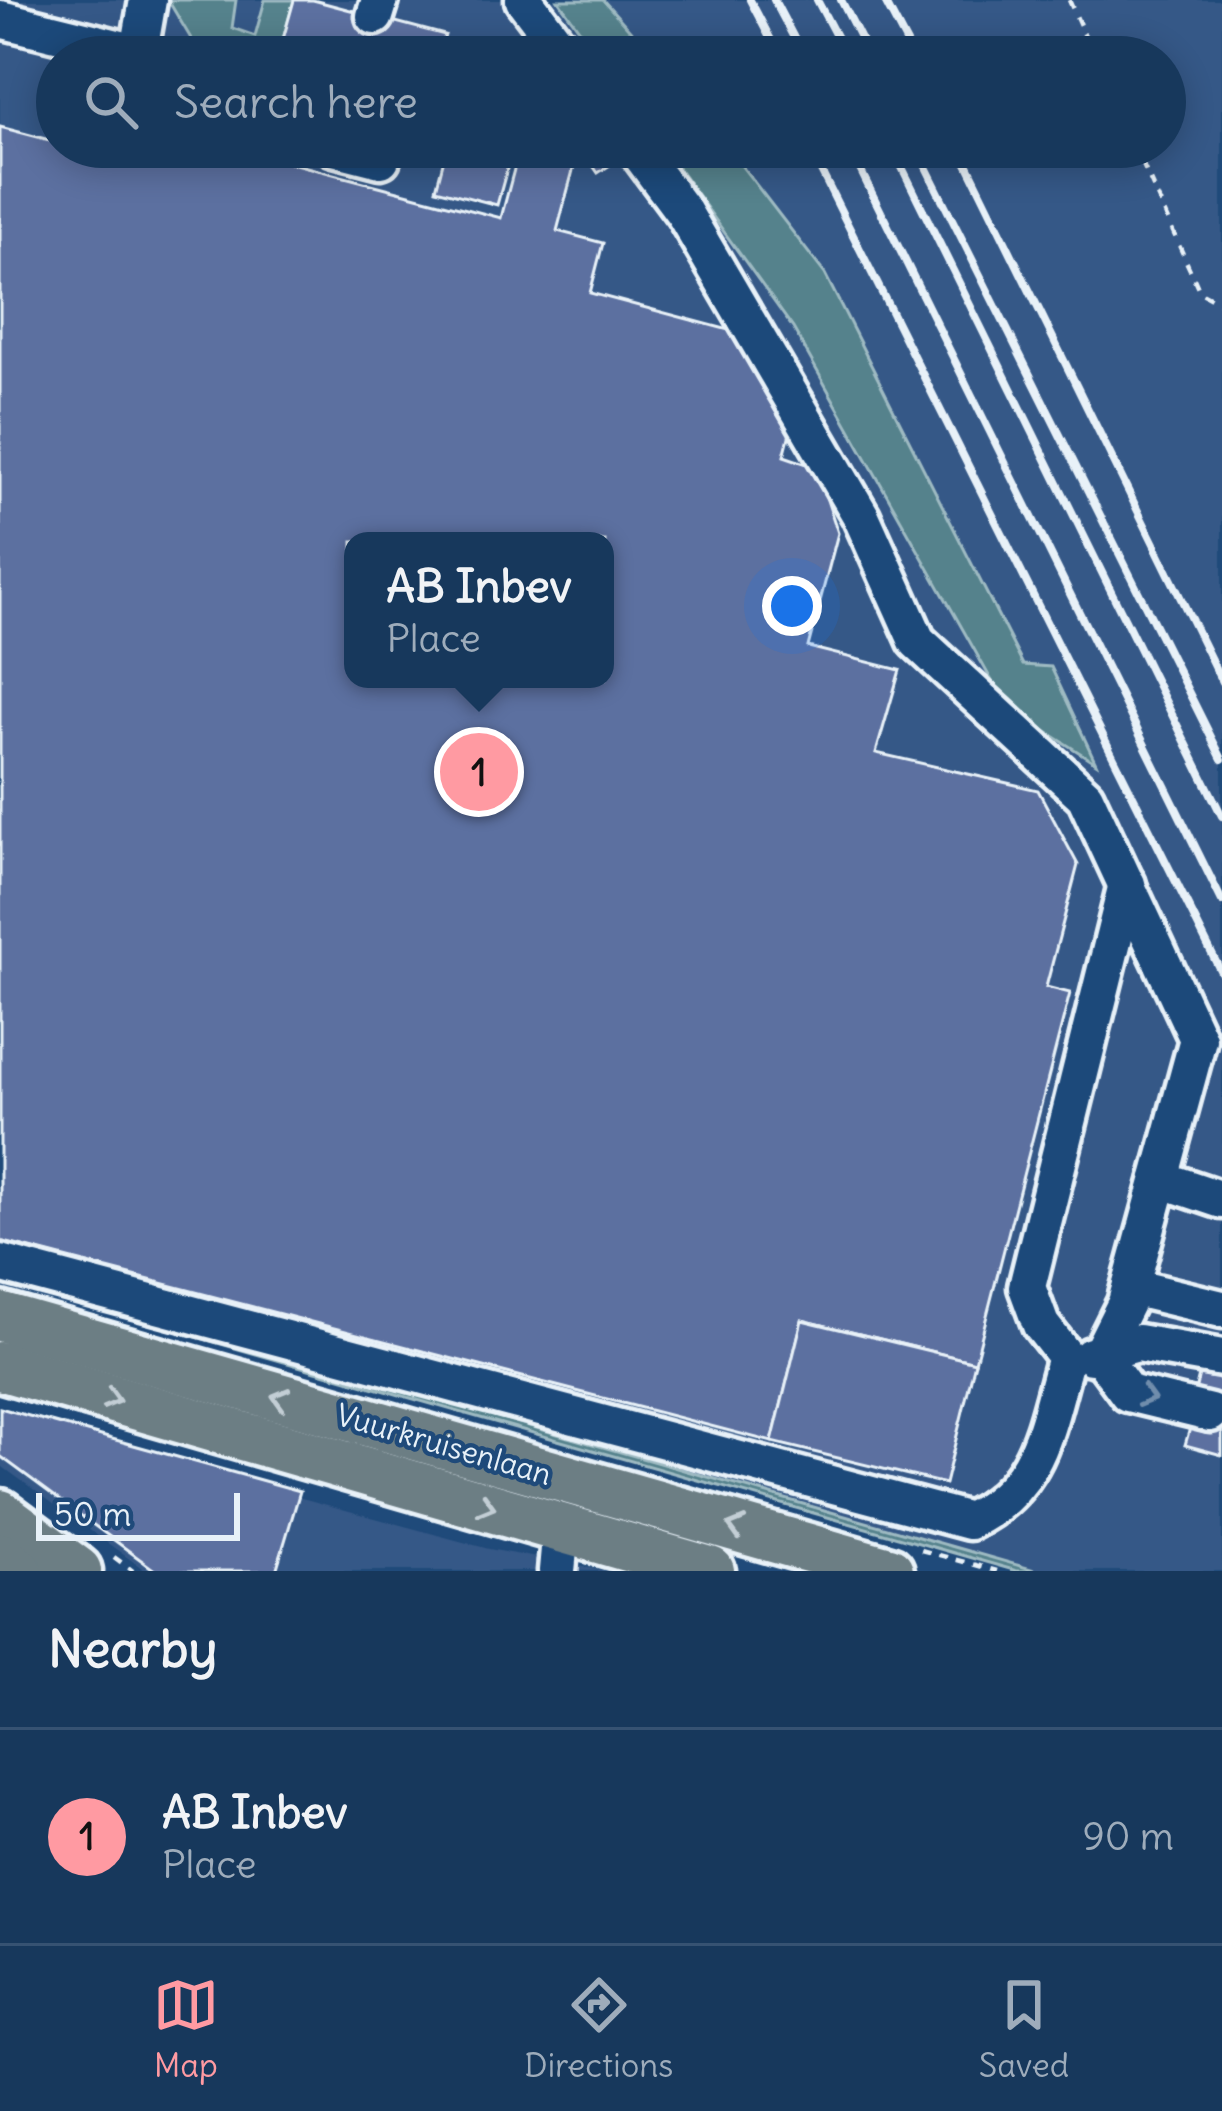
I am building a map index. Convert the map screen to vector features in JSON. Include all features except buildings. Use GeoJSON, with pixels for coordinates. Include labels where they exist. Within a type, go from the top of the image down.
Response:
{"type":"FeatureCollection","features":[{"type":"Feature","properties":{"kind":"main road","name":"Vuurkruisenlaan"},"geometry":{"type":"LineString","coordinates":[[0,1317],[889,1571]]}},
{"type":"Feature","properties":{"kind":"main road","name":"Vuurkruisenlaan"},"geometry":{"type":"LineString","coordinates":[[0,1366],[559,1549],[710,1571]]}},
{"type":"Feature","properties":{"kind":"main road"},"geometry":{"type":"LineString","coordinates":[[0,1514],[77,1571]]}},
{"type":"Feature","properties":{"kind":"main road"},"geometry":{"type":"LineString","coordinates":[[0,1557],[18,1571]]}},
{"type":"Feature","properties":{"kind":"lane"},"geometry":{"type":"LineString","coordinates":[[141,36],[148,0]]}},
{"type":"Feature","properties":{"kind":"lane"},"geometry":{"type":"LineString","coordinates":[[524,0],[551,36]]}},
{"type":"Feature","properties":{"kind":"lane"},"geometry":{"type":"LineString","coordinates":[[0,19],[65,36]]}},
{"type":"Feature","properties":{"kind":"lane"},"geometry":{"type":"LineString","coordinates":[[0,1263],[969,1521],[998,1507],[1034,1466],[1083,1356],[1131,1287],[1160,1179],[1210,1041],[1054,791],[1044,758],[917,641],[861,516],[684,213],[651,168]]}},
{"type":"Feature","properties":{"kind":"lane"},"geometry":{"type":"LineString","coordinates":[[1122,900],[1027,1287],[1041,1325],[1128,1393],[1210,1413]]}},
{"type":"Feature","properties":{"kind":"lane"},"geometry":{"type":"LineString","coordinates":[[1160,1179],[1222,1199]]}},
{"type":"Feature","properties":{"kind":"lane"},"geometry":{"type":"LineString","coordinates":[[1131,1287],[1222,1309]]}},
{"type":"Feature","properties":{"kind":"lane"},"geometry":{"type":"LineString","coordinates":[[1083,1356],[1138,1343],[1222,1358]]}},
{"type":"Feature","properties":{"kind":"path"},"geometry":{"type":"LineString","coordinates":[[1069,0],[1085,36]]}},
{"type":"Feature","properties":{"kind":"path"},"geometry":{"type":"LineString","coordinates":[[1144,168],[1200,292],[1222,304]]}},
{"type":"Feature","properties":{"kind":"shaded area"},"geometry":{"type":"Polygon","coordinates":[[[0,0],[558,0],[584,36],[36,36],[36,168],[678,168],[793,328],[1006,705],[1051,667],[1023,666],[825,274],[743,168],[1186,168],[1186,36],[635,36],[603,0],[1222,0],[1222,1571],[1032,1571],[0,1279],[0,0]]]}},
{"type":"Feature","properties":{"kind":"shaded area"},"geometry":{"type":"Polygon","coordinates":[[[0,1416],[489,1549],[606,1571],[146,1571],[0,1465],[0,1416]]]}},
{"type":"Feature","properties":{"kind":"green space"},"geometry":{"type":"Polygon","coordinates":[[[168,0],[236,0],[232,28],[255,36],[189,36],[168,0]]]}},
{"type":"Feature","properties":{"kind":"green space"},"geometry":{"type":"Polygon","coordinates":[[[265,0],[294,0],[284,36],[255,36],[265,0]]]}},
{"type":"Feature","properties":{"kind":"green space"},"geometry":{"type":"Polygon","coordinates":[[[558,0],[603,0],[635,36],[584,36],[558,0]]]}},
{"type":"Feature","properties":{"kind":"green space"},"geometry":{"type":"Polygon","coordinates":[[[678,168],[743,168],[825,274],[1023,665],[1051,667],[1096,763],[1006,706],[793,328],[678,168]]]}},
{"type":"Feature","properties":{"kind":"green space"},"geometry":{"type":"Polygon","coordinates":[[[0,1275],[1038,1571],[1017,1571],[0,1281],[0,1275]]]}},
{"type":"Feature","properties":{"kind":"railway"},"geometry":{"type":"LineString","coordinates":[[750,0],[769,36]]}},
{"type":"Feature","properties":{"kind":"railway"},"geometry":{"type":"LineString","coordinates":[[774,0],[793,36]]}},
{"type":"Feature","properties":{"kind":"railway"},"geometry":{"type":"LineString","coordinates":[[817,0],[836,36]]}},
{"type":"Feature","properties":{"kind":"railway"},"geometry":{"type":"LineString","coordinates":[[841,0],[859,36]]}},
{"type":"Feature","properties":{"kind":"railway"},"geometry":{"type":"LineString","coordinates":[[884,0],[903,36]]}},
{"type":"Feature","properties":{"kind":"railway"},"geometry":{"type":"LineString","coordinates":[[819,168],[1222,974]]}},
{"type":"Feature","properties":{"kind":"railway"},"geometry":{"type":"LineString","coordinates":[[859,168],[1222,901]]}},
{"type":"Feature","properties":{"kind":"railway"},"geometry":{"type":"LineString","coordinates":[[902,168],[1222,816]]}},
{"type":"Feature","properties":{"kind":"railway"},"geometry":{"type":"LineString","coordinates":[[926,168],[1222,759]]}},
{"type":"Feature","properties":{"kind":"railway"},"geometry":{"type":"LineString","coordinates":[[969,168],[1222,682]]}},
{"type":"Feature","properties":{"kind":"place","name":"AB Inbev"},"geometry":{"type":"Point","coordinates":[479,772]}}]}
